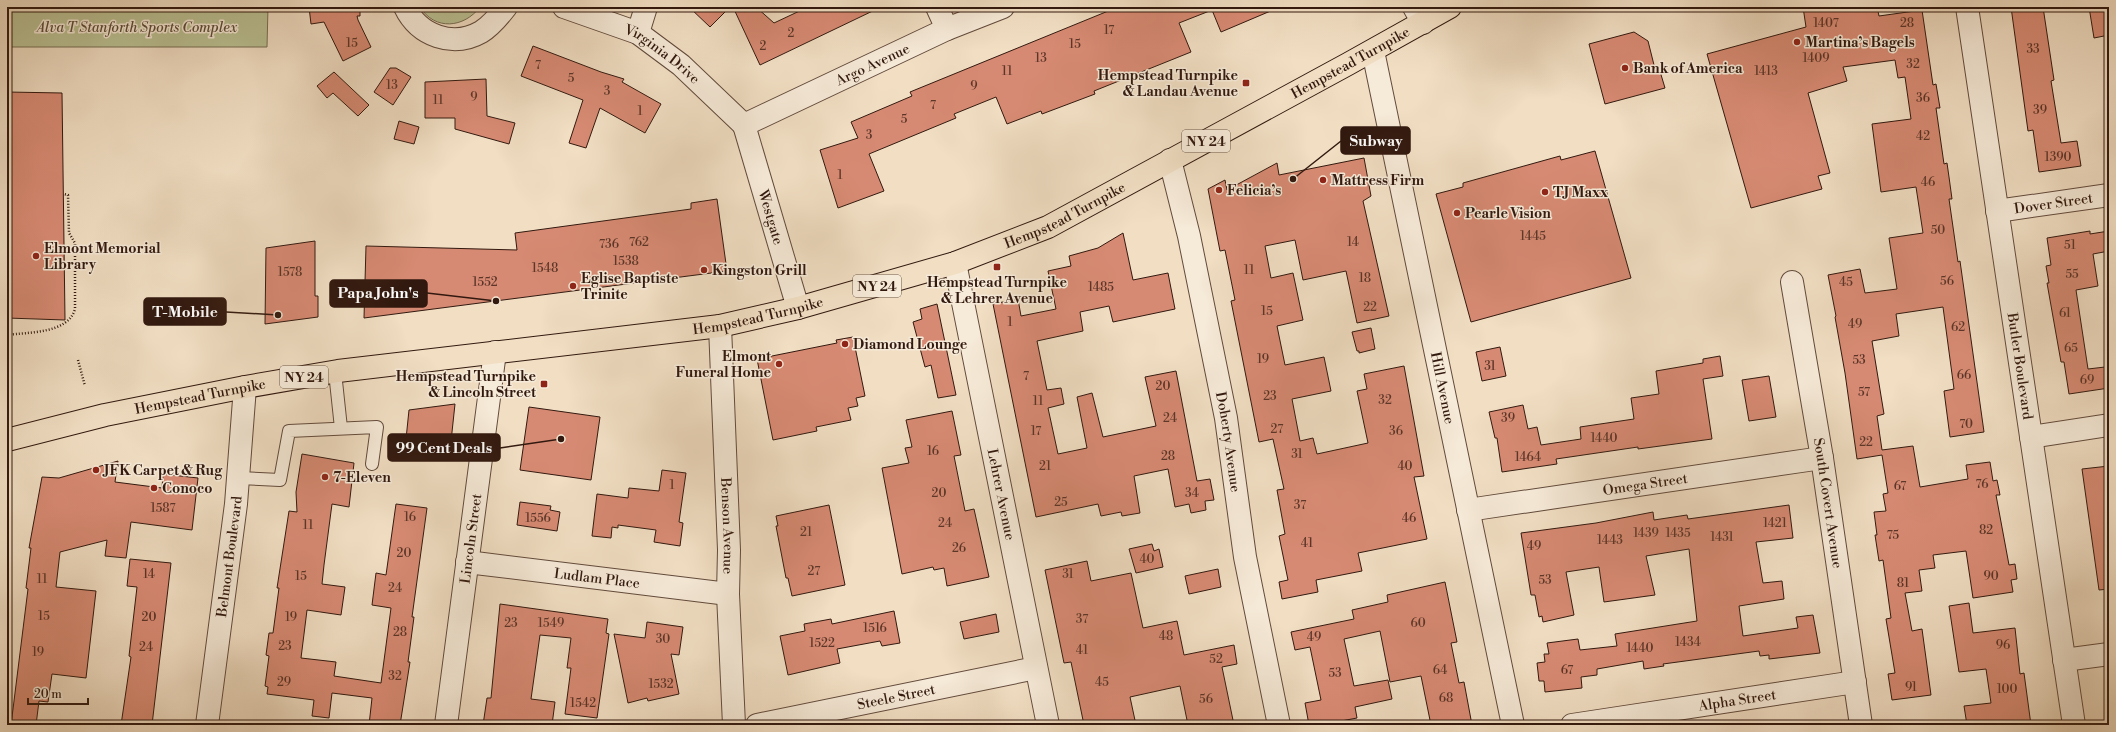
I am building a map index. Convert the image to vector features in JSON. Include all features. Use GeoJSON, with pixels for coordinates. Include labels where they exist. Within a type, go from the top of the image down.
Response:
{"type":"FeatureCollection","features":[{"type":"Feature","properties":{"kind":"main road","name":"Hempstead Turnpike"},"geometry":{"type":"LineString","coordinates":[[7,442],[105,415],[245,387],[335,372],[720,326],[798,308],[955,263],[1048,227],[1373,51],[1419,15],[1450,7]]}},
{"type":"Feature","properties":{"kind":"street"},"geometry":{"type":"LineString","coordinates":[[405,7],[415,22],[424,30],[442,38],[452,40],[464,39],[482,31],[497,18],[506,7]]}},
{"type":"Feature","properties":{"kind":"street","name":"Virginia Drive"},"geometry":{"type":"LineString","coordinates":[[564,7],[638,32],[681,65],[744,125]]}},
{"type":"Feature","properties":{"kind":"street"},"geometry":{"type":"LineString","coordinates":[[638,32],[646,7]]}},
{"type":"Feature","properties":{"kind":"street"},"geometry":{"type":"LineString","coordinates":[[937,7],[947,29]]}},
{"type":"Feature","properties":{"kind":"street","name":"Argo Avenue"},"geometry":{"type":"LineString","coordinates":[[744,125],[947,29],[1003,7]]}},
{"type":"Feature","properties":{"kind":"street","name":"Butler Boulevard"},"geometry":{"type":"LineString","coordinates":[[1967,7],[2074,725]]}},
{"type":"Feature","properties":{"kind":"street","name":"Hill Avenue"},"geometry":{"type":"LineString","coordinates":[[1373,51],[1513,725]]}},
{"type":"Feature","properties":{"kind":"street","name":"Westgate"},"geometry":{"type":"LineString","coordinates":[[744,125],[798,308]]}},
{"type":"Feature","properties":{"kind":"street","name":"Doherty Avenue"},"geometry":{"type":"LineString","coordinates":[[1170,160],[1189,236],[1226,418],[1245,557],[1279,725]]}},
{"type":"Feature","properties":{"kind":"street","name":"Dover Street"},"geometry":{"type":"LineString","coordinates":[[1997,211],[2109,195]]}},
{"type":"Feature","properties":{"kind":"street","name":"Lehrer Avenue"},"geometry":{"type":"LineString","coordinates":[[955,263],[1048,725]]}},
{"type":"Feature","properties":{"kind":"street","name":"South Covert Avenue"},"geometry":{"type":"LineString","coordinates":[[1792,282],[1822,458],[1862,725]]}},
{"type":"Feature","properties":{"kind":"street","name":"Benson Avenue"},"geometry":{"type":"LineString","coordinates":[[720,326],[729,550],[728,594],[734,725]]}},
{"type":"Feature","properties":{"kind":"street","name":"Lincoln Street"},"geometry":{"type":"LineString","coordinates":[[446,725],[495,352]]}},
{"type":"Feature","properties":{"kind":"street","name":"Belmont Boulevard"},"geometry":{"type":"LineString","coordinates":[[207,725],[236,504],[245,387]]}},
{"type":"Feature","properties":{"kind":"street"},"geometry":{"type":"LineString","coordinates":[[2031,437],[2109,425]]}},
{"type":"Feature","properties":{"kind":"street","name":"Omega Street"},"geometry":{"type":"LineString","coordinates":[[1468,510],[1822,458]]}},
{"type":"Feature","properties":{"kind":"street","name":"Ludlam Place"},"geometry":{"type":"LineString","coordinates":[[467,562],[728,594]]}},
{"type":"Feature","properties":{"kind":"street"},"geometry":{"type":"LineString","coordinates":[[2064,660],[2109,654]]}},
{"type":"Feature","properties":{"kind":"street","name":"Steele Street"},"geometry":{"type":"LineString","coordinates":[[757,725],[823,718],[1036,668]]}},
{"type":"Feature","properties":{"kind":"street","name":"Alpha Street"},"geometry":{"type":"LineString","coordinates":[[1572,725],[1855,682]]}},
{"type":"Feature","properties":{"kind":"lane"},"geometry":{"type":"LineString","coordinates":[[335,372],[341,428]]}},
{"type":"Feature","properties":{"kind":"lane"},"geometry":{"type":"LineString","coordinates":[[238,478],[280,480],[289,431],[377,427],[372,464]]}},
{"type":"Feature","properties":{"kind":"path"},"geometry":{"type":"LineString","coordinates":[[7,335],[55,328],[64,325],[72,318],[74,309],[75,243],[69,233],[68,195],[64,194]]}},
{"type":"Feature","properties":{"kind":"path"},"geometry":{"type":"LineString","coordinates":[[78,360],[85,386]]}},
{"type":"Feature","properties":{"kind":"green space","name":"Alva T Stanforth Sports Complex"},"geometry":{"type":"Polygon","coordinates":[[[7,7],[268,7],[267,47],[7,47],[7,7]]]}},
{"type":"Feature","properties":{"kind":"green space"},"geometry":{"type":"Polygon","coordinates":[[[420,7],[480,7],[466,19],[458,23],[450,24],[433,20],[426,15],[420,7]]]}},
{"type":"Feature","properties":{"kind":"building"},"geometry":{"type":"Polygon","coordinates":[[[309,7],[360,7],[360,16],[357,16],[358,20],[371,47],[343,61],[324,22],[311,24],[309,7]]]}},
{"type":"Feature","properties":{"kind":"building"},"geometry":{"type":"Polygon","coordinates":[[[689,7],[730,7],[710,27],[689,7]]]}},
{"type":"Feature","properties":{"kind":"building"},"geometry":{"type":"Polygon","coordinates":[[[733,7],[756,7],[774,23],[808,7],[881,7],[760,65],[733,7]]]}},
{"type":"Feature","properties":{"kind":"building"},"geometry":{"type":"Polygon","coordinates":[[[1118,7],[1280,7],[1221,32],[1212,10],[1179,23],[1191,52],[1094,91],[1095,94],[1042,114],[1041,111],[1007,124],[996,97],[954,114],[956,118],[869,154],[884,191],[838,208],[820,150],[858,138],[851,122],[912,96],[910,92],[1118,7]]]}},
{"type":"Feature","properties":{"kind":"building"},"geometry":{"type":"Polygon","coordinates":[[[1803,7],[1877,7],[1879,16],[1922,10],[1933,85],[1936,84],[1940,108],[1936,108],[1944,164],[1947,163],[1952,199],[1949,199],[1958,262],[1960,261],[1984,432],[1950,437],[1944,391],[1954,389],[1943,307],[1896,314],[1899,336],[1872,341],[1884,414],[1877,416],[1882,450],[1913,446],[1920,487],[1968,479],[1966,465],[1990,462],[1993,481],[1997,480],[2000,495],[1996,495],[2009,565],[2015,564],[2017,579],[2011,580],[2013,592],[1973,598],[1966,551],[1933,555],[1935,568],[1919,570],[1922,591],[1905,593],[1912,631],[1922,629],[1931,695],[1892,700],[1888,674],[1895,673],[1886,619],[1891,618],[1883,560],[1879,561],[1875,535],[1877,535],[1874,512],[1886,511],[1883,494],[1888,493],[1882,455],[1857,459],[1845,373],[1828,275],[1860,269],[1865,293],[1897,289],[1889,238],[1923,233],[1916,187],[1881,192],[1872,124],[1911,119],[1905,77],[1898,78],[1895,60],[1843,67],[1847,81],[1808,93],[1830,173],[1818,176],[1822,189],[1751,208],[1707,54],[1806,27],[1803,7]]]}},
{"type":"Feature","properties":{"kind":"building"},"geometry":{"type":"Polygon","coordinates":[[[2011,7],[2043,7],[2054,80],[2051,81],[2061,143],[2077,141],[2081,166],[2039,172],[2033,130],[2028,131],[2011,7]]]}},
{"type":"Feature","properties":{"kind":"building"},"geometry":{"type":"Polygon","coordinates":[[[2089,7],[2109,7],[2109,35],[2094,38],[2089,7]]]}},
{"type":"Feature","properties":{"kind":"building","name":"Bank of America"},"geometry":{"type":"Polygon","coordinates":[[[1634,32],[1648,41],[1655,69],[1659,68],[1665,88],[1605,104],[1589,44],[1634,32]]]}},
{"type":"Feature","properties":{"kind":"building"},"geometry":{"type":"Polygon","coordinates":[[[533,46],[601,72],[624,79],[622,82],[661,104],[645,133],[600,108],[586,148],[569,143],[583,100],[521,76],[533,46]]]}},
{"type":"Feature","properties":{"kind":"building"},"geometry":{"type":"Polygon","coordinates":[[[390,68],[396,68],[411,77],[393,105],[374,92],[390,68]]]}},
{"type":"Feature","properties":{"kind":"building"},"geometry":{"type":"Polygon","coordinates":[[[334,72],[369,105],[358,116],[333,93],[327,98],[317,86],[334,72]]]}},
{"type":"Feature","properties":{"kind":"building"},"geometry":{"type":"Polygon","coordinates":[[[486,79],[487,116],[515,123],[509,144],[455,129],[455,118],[425,118],[425,82],[486,79]]]}},
{"type":"Feature","properties":{"kind":"building","name":"Elmont Memorial Library"},"geometry":{"type":"Polygon","coordinates":[[[7,92],[62,93],[65,320],[7,318],[7,92]]]}},
{"type":"Feature","properties":{"kind":"building"},"geometry":{"type":"Polygon","coordinates":[[[399,121],[419,127],[414,144],[394,139],[399,121]]]}},
{"type":"Feature","properties":{"kind":"building"},"geometry":{"type":"Polygon","coordinates":[[[1595,151],[1631,278],[1471,322],[1436,194],[1463,187],[1463,183],[1560,156],[1561,160],[1595,151]]]}},
{"type":"Feature","properties":{"kind":"building"},"geometry":{"type":"Polygon","coordinates":[[[1364,158],[1371,196],[1363,201],[1389,316],[1357,323],[1346,271],[1303,280],[1295,240],[1265,246],[1271,278],[1293,273],[1303,320],[1277,326],[1285,365],[1324,357],[1331,391],[1292,399],[1300,441],[1313,438],[1317,454],[1368,443],[1357,391],[1367,389],[1364,374],[1404,366],[1424,476],[1414,477],[1427,539],[1358,553],[1362,571],[1316,580],[1318,592],[1282,599],[1279,582],[1288,580],[1279,536],[1285,534],[1277,490],[1284,489],[1273,439],[1259,442],[1231,301],[1235,300],[1225,250],[1220,251],[1208,189],[1225,180],[1227,190],[1277,163],[1279,175],[1364,158]]]}},
{"type":"Feature","properties":{"kind":"building"},"geometry":{"type":"Polygon","coordinates":[[[717,199],[727,271],[364,318],[366,246],[517,250],[515,233],[691,209],[691,203],[717,199]]]}},
{"type":"Feature","properties":{"kind":"building"},"geometry":{"type":"Polygon","coordinates":[[[2090,231],[2090,234],[2109,231],[2109,251],[2093,254],[2098,286],[2076,290],[2088,369],[2105,367],[2109,388],[2069,394],[2064,362],[2061,362],[2047,283],[2049,283],[2046,266],[2051,265],[2047,238],[2090,231]]]}},
{"type":"Feature","properties":{"kind":"building"},"geometry":{"type":"Polygon","coordinates":[[[1123,233],[1133,280],[1168,273],[1175,309],[1113,322],[1109,306],[1080,312],[1083,331],[1037,341],[1047,390],[1061,388],[1064,404],[1048,408],[1058,454],[1087,448],[1077,397],[1092,393],[1103,437],[1156,426],[1145,377],[1176,371],[1197,481],[1210,479],[1214,500],[1205,501],[1206,510],[1191,513],[1189,504],[1175,507],[1168,469],[1134,476],[1140,513],[1122,516],[1121,512],[1101,516],[1098,504],[1036,517],[993,304],[1018,299],[1021,316],[1056,309],[1048,271],[1071,266],[1069,256],[1098,248],[1123,233]]]}},
{"type":"Feature","properties":{"kind":"building"},"geometry":{"type":"Polygon","coordinates":[[[315,241],[315,296],[318,296],[318,317],[265,324],[266,248],[315,241]]]}},
{"type":"Feature","properties":{"kind":"building"},"geometry":{"type":"Polygon","coordinates":[[[937,304],[956,395],[938,398],[931,365],[925,367],[913,322],[922,319],[920,309],[937,304]]]}},
{"type":"Feature","properties":{"kind":"building"},"geometry":{"type":"Polygon","coordinates":[[[1371,328],[1375,349],[1359,353],[1359,351],[1357,351],[1352,332],[1371,328]]]}},
{"type":"Feature","properties":{"kind":"building"},"geometry":{"type":"Polygon","coordinates":[[[853,337],[865,396],[856,398],[858,406],[848,408],[851,420],[816,427],[817,431],[773,440],[757,359],[837,343],[836,340],[853,337]]]}},
{"type":"Feature","properties":{"kind":"building"},"geometry":{"type":"Polygon","coordinates":[[[1500,347],[1506,376],[1482,381],[1476,352],[1500,347]]]}},
{"type":"Feature","properties":{"kind":"building"},"geometry":{"type":"Polygon","coordinates":[[[1720,356],[1723,376],[1703,379],[1712,439],[1638,449],[1638,447],[1556,459],[1557,464],[1502,472],[1497,438],[1495,438],[1489,412],[1523,405],[1528,429],[1537,427],[1541,445],[1581,439],[1580,427],[1634,419],[1631,398],[1659,394],[1656,371],[1703,363],[1703,359],[1720,356]]]}},
{"type":"Feature","properties":{"kind":"building"},"geometry":{"type":"Polygon","coordinates":[[[1769,376],[1776,417],[1749,421],[1742,380],[1769,376]]]}},
{"type":"Feature","properties":{"kind":"building"},"geometry":{"type":"Polygon","coordinates":[[[455,404],[449,460],[430,458],[431,442],[406,439],[409,410],[455,404]]]}},
{"type":"Feature","properties":{"kind":"building"},"geometry":{"type":"Polygon","coordinates":[[[529,407],[600,417],[591,480],[520,470],[529,407]]]}},
{"type":"Feature","properties":{"kind":"building"},"geometry":{"type":"Polygon","coordinates":[[[952,411],[961,455],[954,456],[965,511],[974,509],[989,577],[947,586],[944,568],[934,570],[933,567],[902,574],[882,468],[909,463],[905,448],[912,447],[906,420],[952,411]]]}},
{"type":"Feature","properties":{"kind":"building"},"geometry":{"type":"Polygon","coordinates":[[[302,454],[354,463],[349,507],[332,504],[322,584],[345,587],[341,615],[307,610],[301,658],[336,662],[334,676],[381,683],[391,608],[372,605],[376,573],[386,575],[396,504],[427,508],[412,617],[414,617],[408,662],[410,662],[400,725],[369,725],[372,698],[332,693],[329,718],[312,716],[314,700],[267,694],[268,687],[265,686],[269,656],[266,655],[269,633],[273,633],[279,588],[277,588],[289,511],[297,512],[296,492],[302,454]]]}},
{"type":"Feature","properties":{"kind":"building"},"geometry":{"type":"Polygon","coordinates":[[[118,461],[115,482],[162,488],[163,474],[198,478],[192,530],[131,522],[126,558],[105,556],[107,540],[60,552],[56,587],[96,591],[86,678],[52,674],[48,702],[39,701],[36,725],[11,725],[28,589],[26,588],[31,548],[29,548],[42,477],[59,478],[118,461]]]}},
{"type":"Feature","properties":{"kind":"building"},"geometry":{"type":"Polygon","coordinates":[[[2109,466],[2109,589],[2099,590],[2082,469],[2109,466]]]}},
{"type":"Feature","properties":{"kind":"building"},"geometry":{"type":"Polygon","coordinates":[[[662,470],[686,473],[679,522],[683,523],[680,546],[654,542],[656,530],[618,525],[618,528],[612,527],[611,538],[592,536],[597,494],[628,498],[629,488],[659,491],[662,470]]]}},
{"type":"Feature","properties":{"kind":"building"},"geometry":{"type":"Polygon","coordinates":[[[520,502],[551,506],[550,510],[560,512],[557,531],[517,525],[520,502]]]}},
{"type":"Feature","properties":{"kind":"building"},"geometry":{"type":"Polygon","coordinates":[[[829,505],[845,585],[792,596],[788,578],[786,578],[776,526],[778,526],[776,516],[829,505]]]}},
{"type":"Feature","properties":{"kind":"building"},"geometry":{"type":"Polygon","coordinates":[[[1789,505],[1793,538],[1756,542],[1763,583],[1782,581],[1784,599],[1739,606],[1743,636],[1798,628],[1796,617],[1813,615],[1820,653],[1769,659],[1769,655],[1760,656],[1759,651],[1663,664],[1664,666],[1644,669],[1643,661],[1597,669],[1597,675],[1581,677],[1582,688],[1545,692],[1544,681],[1539,681],[1537,663],[1545,662],[1544,654],[1549,654],[1547,643],[1578,639],[1580,650],[1617,646],[1615,634],[1697,621],[1689,549],[1646,556],[1655,595],[1604,602],[1599,567],[1566,572],[1574,615],[1543,622],[1542,616],[1539,617],[1535,595],[1531,595],[1521,533],[1596,523],[1653,512],[1654,520],[1687,515],[1688,519],[1789,505]]]}},
{"type":"Feature","properties":{"kind":"building"},"geometry":{"type":"Polygon","coordinates":[[[1152,544],[1154,551],[1159,549],[1163,567],[1136,573],[1129,549],[1152,544]]]}},
{"type":"Feature","properties":{"kind":"building"},"geometry":{"type":"Polygon","coordinates":[[[130,559],[171,563],[152,725],[121,725],[131,657],[129,656],[137,587],[127,586],[130,559]]]}},
{"type":"Feature","properties":{"kind":"building"},"geometry":{"type":"Polygon","coordinates":[[[1087,561],[1091,581],[1131,573],[1143,628],[1177,621],[1184,655],[1234,645],[1237,664],[1222,667],[1234,725],[1188,725],[1180,686],[1130,697],[1136,725],[1084,725],[1071,662],[1064,663],[1045,570],[1087,561]]]}},
{"type":"Feature","properties":{"kind":"building"},"geometry":{"type":"Polygon","coordinates":[[[1218,569],[1221,587],[1189,594],[1185,576],[1218,569]]]}},
{"type":"Feature","properties":{"kind":"building"},"geometry":{"type":"Polygon","coordinates":[[[1445,582],[1457,642],[1451,643],[1459,683],[1464,682],[1472,725],[1431,725],[1421,676],[1390,682],[1380,631],[1344,639],[1354,686],[1388,680],[1392,699],[1355,707],[1357,718],[1320,725],[1309,725],[1305,703],[1321,700],[1310,647],[1295,650],[1291,632],[1354,619],[1352,610],[1388,602],[1387,595],[1445,582]]]}},
{"type":"Feature","properties":{"kind":"building"},"geometry":{"type":"Polygon","coordinates":[[[1969,603],[1973,633],[2015,628],[2020,674],[2024,673],[2031,725],[1967,725],[1964,706],[1991,703],[1986,669],[1959,672],[1949,606],[1969,603]]]}},
{"type":"Feature","properties":{"kind":"building"},"geometry":{"type":"Polygon","coordinates":[[[500,604],[608,619],[606,633],[609,634],[597,718],[565,714],[571,668],[567,668],[571,638],[540,635],[531,699],[555,702],[552,725],[508,723],[508,725],[483,725],[487,698],[491,698],[500,604]]]}},
{"type":"Feature","properties":{"kind":"building"},"geometry":{"type":"Polygon","coordinates":[[[894,611],[900,643],[882,646],[880,641],[837,649],[840,663],[788,675],[780,636],[805,631],[804,624],[831,619],[832,624],[894,611]]]}},
{"type":"Feature","properties":{"kind":"building"},"geometry":{"type":"Polygon","coordinates":[[[996,614],[999,632],[964,639],[960,622],[996,614]]]}},
{"type":"Feature","properties":{"kind":"building"},"geometry":{"type":"Polygon","coordinates":[[[647,622],[683,627],[679,655],[671,654],[679,694],[648,701],[647,698],[628,703],[614,634],[645,638],[647,622]]]}},
{"type":"Feature","properties":{"kind":"place","name":"Martina’s Bagels"},"geometry":{"type":"Point","coordinates":[1797,42]}},
{"type":"Feature","properties":{"kind":"place","name":"Bank of America"},"geometry":{"type":"Point","coordinates":[1625,68]}},
{"type":"Feature","properties":{"kind":"place","name":"Hempstead Turnpike & Landau Avenue"},"geometry":{"type":"Point","coordinates":[1246,83]}},
{"type":"Feature","properties":{"kind":"place","name":"Subway"},"geometry":{"type":"Point","coordinates":[1293,179]}},
{"type":"Feature","properties":{"kind":"place","name":"Mattress Firm"},"geometry":{"type":"Point","coordinates":[1323,180]}},
{"type":"Feature","properties":{"kind":"place","name":"Felicia’s"},"geometry":{"type":"Point","coordinates":[1219,190]}},
{"type":"Feature","properties":{"kind":"place","name":"TJ Maxx"},"geometry":{"type":"Point","coordinates":[1545,192]}},
{"type":"Feature","properties":{"kind":"place","name":"Pearle Vision"},"geometry":{"type":"Point","coordinates":[1457,213]}},
{"type":"Feature","properties":{"kind":"place","name":"Elmont Memorial Library"},"geometry":{"type":"Point","coordinates":[36,256]}},
{"type":"Feature","properties":{"kind":"place","name":"Hempstead Turnpike & Lehrer Avenue"},"geometry":{"type":"Point","coordinates":[997,267]}},
{"type":"Feature","properties":{"kind":"place","name":"Kingston Grill"},"geometry":{"type":"Point","coordinates":[704,270]}},
{"type":"Feature","properties":{"kind":"place","name":"Eglise Baptiste Trinite"},"geometry":{"type":"Point","coordinates":[573,286]}},
{"type":"Feature","properties":{"kind":"place","name":"Papa John's"},"geometry":{"type":"Point","coordinates":[496,301]}},
{"type":"Feature","properties":{"kind":"place","name":"T-Mobile"},"geometry":{"type":"Point","coordinates":[278,315]}},
{"type":"Feature","properties":{"kind":"place","name":"Diamond Lounge"},"geometry":{"type":"Point","coordinates":[845,344]}},
{"type":"Feature","properties":{"kind":"place","name":"Elmont Funeral Home"},"geometry":{"type":"Point","coordinates":[779,364]}},
{"type":"Feature","properties":{"kind":"place","name":"Hempstead Turnpike & Lincoln Street"},"geometry":{"type":"Point","coordinates":[544,384]}},
{"type":"Feature","properties":{"kind":"place","name":"99 Cent Deals"},"geometry":{"type":"Point","coordinates":[561,439]}},
{"type":"Feature","properties":{"kind":"place","name":"JFK Carpet & Rug"},"geometry":{"type":"Point","coordinates":[96,470]}},
{"type":"Feature","properties":{"kind":"place","name":"7-Eleven"},"geometry":{"type":"Point","coordinates":[325,477]}},
{"type":"Feature","properties":{"kind":"place","name":"Conoco"},"geometry":{"type":"Point","coordinates":[154,488]}}]}
